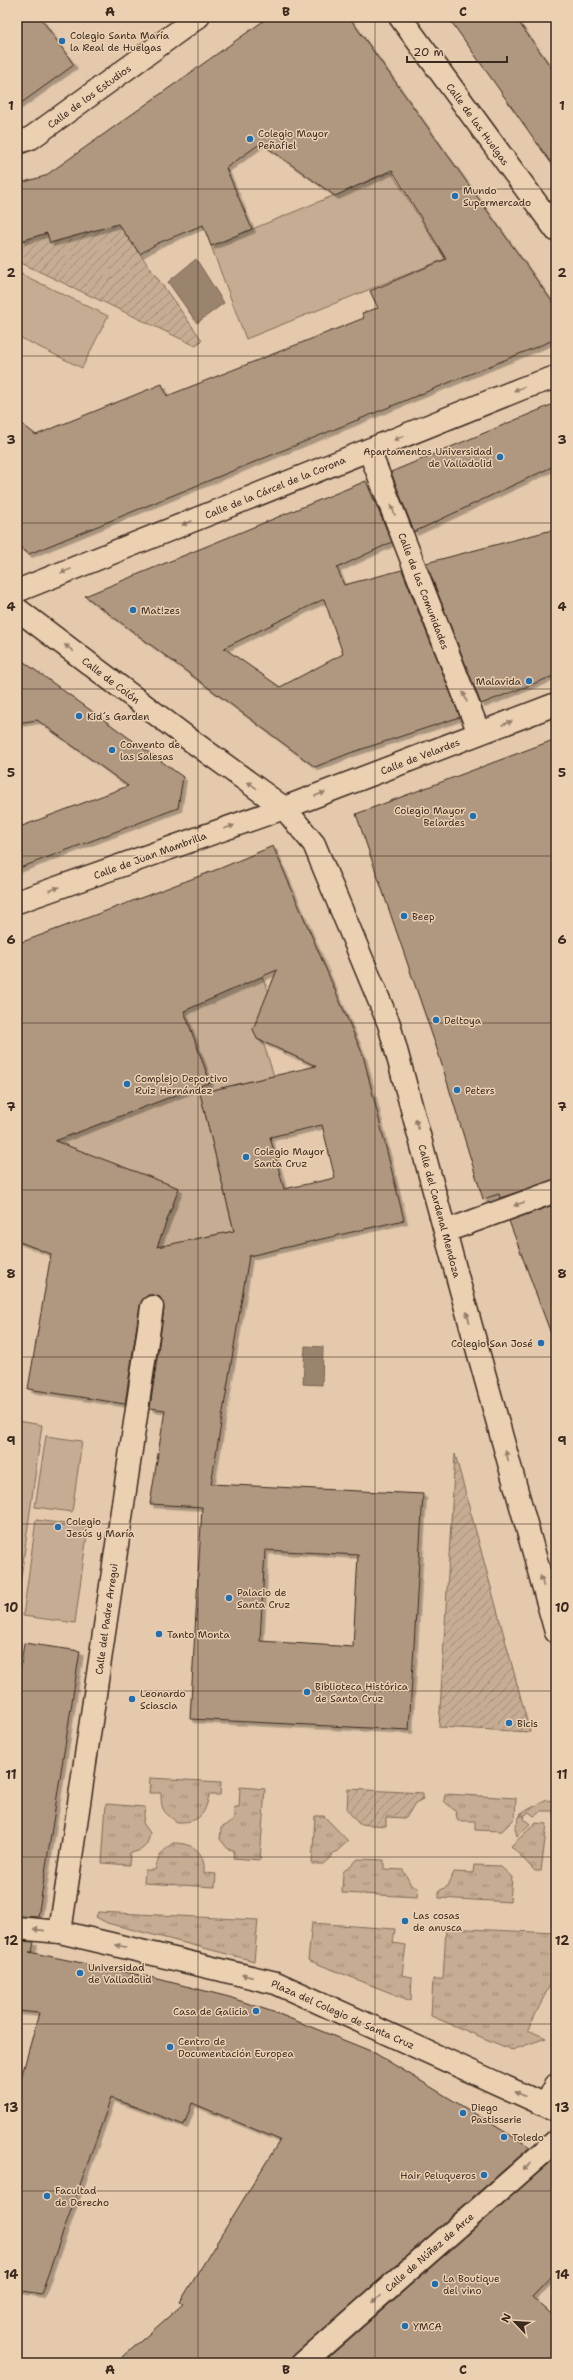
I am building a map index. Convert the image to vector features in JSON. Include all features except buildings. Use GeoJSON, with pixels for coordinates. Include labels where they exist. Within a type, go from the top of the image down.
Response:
{"type":"FeatureCollection","features":[{"type":"Feature","properties":{"kind":"street","name":"Calle de los Estudios"},"geometry":{"type":"LineString","coordinates":[[17,143],[31,138],[198,17]]}},
{"type":"Feature","properties":{"kind":"street","name":"Calle de las Huelgas"},"geometry":{"type":"LineString","coordinates":[[400,17],[556,230]]}},
{"type":"Feature","properties":{"kind":"street","name":"Calle de la Cárcel de la Corona"},"geometry":{"type":"LineString","coordinates":[[17,591],[556,376]]}},
{"type":"Feature","properties":{"kind":"street","name":"Calle de las Comunidades"},"geometry":{"type":"LineString","coordinates":[[369,450],[479,733]]}},
{"type":"Feature","properties":{"kind":"street","name":"Calle de Colón"},"geometry":{"type":"LineString","coordinates":[[17,609],[284,808]]}},
{"type":"Feature","properties":{"kind":"street","name":"Calle de Velardes"},"geometry":{"type":"LineString","coordinates":[[284,808],[556,704]]}},
{"type":"Feature","properties":{"kind":"street","name":"Calle de Juan Mambrilla"},"geometry":{"type":"LineString","coordinates":[[17,902],[284,808]]}},
{"type":"Feature","properties":{"kind":"street","name":"Calle del Cardenal Mendoza"},"geometry":{"type":"LineString","coordinates":[[284,808],[314,844],[389,1024],[556,1632]]}},
{"type":"Feature","properties":{"kind":"street"},"geometry":{"type":"LineString","coordinates":[[446,1231],[556,1191]]}},
{"type":"Feature","properties":{"kind":"street","name":"Calle del Padre Arregui"},"geometry":{"type":"LineString","coordinates":[[60,1932],[152,1307]]}},
{"type":"Feature","properties":{"kind":"street","name":"Plaza del Colegio de Santa Cruz"},"geometry":{"type":"LineString","coordinates":[[17,1928],[60,1932],[276,1983],[551,2107],[556,2086]]}},
{"type":"Feature","properties":{"kind":"street","name":"Calle de Núñez de Arce"},"geometry":{"type":"LineString","coordinates":[[303,2363],[556,2141]]}},
{"type":"Feature","properties":{"kind":"green space"},"geometry":{"type":"Polygon","coordinates":[[[391,172],[445,259],[246,339],[211,246],[391,172]]]}},
{"type":"Feature","properties":{"kind":"green space"},"geometry":{"type":"Polygon","coordinates":[[[109,211],[202,340],[196,346],[17,261],[17,235],[19,234],[21,241],[47,233],[51,243],[113,225],[109,211]]]}},
{"type":"Feature","properties":{"kind":"green space"},"geometry":{"type":"Polygon","coordinates":[[[17,272],[108,316],[82,368],[17,336],[17,272]]]}},
{"type":"Feature","properties":{"kind":"green space","name":"Complejo Deportivo Ruiz Hernández"},"geometry":{"type":"Polygon","coordinates":[[[233,913],[278,1012],[257,1039],[263,1042],[274,1076],[200,1093],[234,1231],[194,1239],[183,1301],[17,1241],[17,944],[233,913]]]}},
{"type":"Feature","properties":{"kind":"green space"},"geometry":{"type":"Polygon","coordinates":[[[17,1421],[42,1425],[17,1606],[17,1421]]]}},
{"type":"Feature","properties":{"kind":"green space"},"geometry":{"type":"Polygon","coordinates":[[[46,1436],[82,1441],[72,1512],[35,1507],[46,1436]]]}},
{"type":"Feature","properties":{"kind":"green space"},"geometry":{"type":"Polygon","coordinates":[[[455,1454],[530,1732],[439,1727],[455,1454]]]}},
{"type":"Feature","properties":{"kind":"green space"},"geometry":{"type":"Polygon","coordinates":[[[36,1520],[88,1527],[75,1623],[23,1616],[36,1520]]]}},
{"type":"Feature","properties":{"kind":"green space"},"geometry":{"type":"Polygon","coordinates":[[[150,1778],[221,1782],[220,1795],[209,1795],[203,1813],[196,1819],[185,1822],[177,1822],[166,1813],[162,1807],[161,1793],[149,1793],[150,1778]]]}},
{"type":"Feature","properties":{"kind":"green space"},"geometry":{"type":"Polygon","coordinates":[[[240,1787],[265,1789],[260,1860],[233,1858],[234,1850],[228,1849],[220,1839],[221,1828],[233,1821],[235,1807],[239,1807],[240,1787]]]}},
{"type":"Feature","properties":{"kind":"green space"},"geometry":{"type":"Polygon","coordinates":[[[348,1789],[423,1793],[423,1799],[415,1803],[406,1818],[386,1817],[386,1826],[359,1824],[347,1810],[348,1789]]]}},
{"type":"Feature","properties":{"kind":"green space"},"geometry":{"type":"Polygon","coordinates":[[[445,1794],[516,1798],[515,1818],[502,1831],[475,1830],[475,1821],[458,1821],[455,1811],[444,1801],[445,1794]]]}},
{"type":"Feature","properties":{"kind":"green space"},"geometry":{"type":"Polygon","coordinates":[[[547,1800],[556,1802],[556,1819],[553,1811],[542,1811],[534,1816],[529,1812],[525,1815],[524,1819],[530,1824],[517,1836],[515,1828],[521,1813],[547,1800]]]}},
{"type":"Feature","properties":{"kind":"green space"},"geometry":{"type":"Polygon","coordinates":[[[106,1804],[145,1807],[143,1823],[150,1833],[149,1838],[146,1845],[142,1849],[130,1853],[129,1865],[102,1863],[106,1804]]]}},
{"type":"Feature","properties":{"kind":"green space"},"geometry":{"type":"Polygon","coordinates":[[[315,1816],[324,1816],[348,1841],[323,1864],[312,1864],[315,1816]]]}},
{"type":"Feature","properties":{"kind":"green space"},"geometry":{"type":"Polygon","coordinates":[[[536,1823],[547,1824],[541,1871],[535,1871],[511,1846],[536,1823]]]}},
{"type":"Feature","properties":{"kind":"green space"},"geometry":{"type":"Polygon","coordinates":[[[173,1843],[180,1843],[192,1847],[200,1854],[203,1859],[204,1873],[216,1874],[215,1887],[144,1883],[145,1870],[155,1870],[161,1855],[173,1843]]]}},
{"type":"Feature","properties":{"kind":"green space"},"geometry":{"type":"Polygon","coordinates":[[[358,1859],[384,1860],[384,1869],[403,1870],[411,1885],[418,1888],[417,1897],[342,1893],[343,1872],[358,1859]]]}},
{"type":"Feature","properties":{"kind":"green space"},"geometry":{"type":"Polygon","coordinates":[[[474,1865],[500,1866],[512,1877],[510,1902],[439,1898],[439,1891],[448,1886],[454,1872],[473,1873],[474,1865]]]}},
{"type":"Feature","properties":{"kind":"green space"},"geometry":{"type":"Polygon","coordinates":[[[98,1912],[258,1920],[254,1961],[107,1923],[96,1917],[98,1912]]]}},
{"type":"Feature","properties":{"kind":"green space"},"geometry":{"type":"Polygon","coordinates":[[[312,1923],[395,1929],[393,1943],[406,1945],[402,1975],[412,1977],[411,2001],[308,1960],[312,1923]]]}},
{"type":"Feature","properties":{"kind":"green space"},"geometry":{"type":"Polygon","coordinates":[[[446,1928],[556,1933],[556,1972],[528,2030],[546,2038],[512,2050],[431,2016],[433,1979],[443,1979],[446,1928]]]}},
{"type":"Feature","properties":{"kind":"shaded area"},"geometry":{"type":"Polygon","coordinates":[[[196,259],[224,303],[197,323],[168,282],[196,259]]]}},
{"type":"Feature","properties":{"kind":"shaded area"},"geometry":{"type":"Polygon","coordinates":[[[305,1346],[323,1347],[322,1385],[303,1384],[305,1346]]]}},
{"type":"Feature","properties":{"kind":"place","name":"Colegio Santa María la Real de Huelgas"},"geometry":{"type":"Point","coordinates":[62,41]}},
{"type":"Feature","properties":{"kind":"place","name":"Colegio Mayor Peñafiel"},"geometry":{"type":"Point","coordinates":[250,139]}},
{"type":"Feature","properties":{"kind":"place","name":"Mundo Supermercado"},"geometry":{"type":"Point","coordinates":[455,196]}},
{"type":"Feature","properties":{"kind":"place","name":"Apartamentos Universidad de Valladolid"},"geometry":{"type":"Point","coordinates":[500,457]}},
{"type":"Feature","properties":{"kind":"place","name":"Mat!zes"},"geometry":{"type":"Point","coordinates":[133,610]}},
{"type":"Feature","properties":{"kind":"place","name":"Malavida"},"geometry":{"type":"Point","coordinates":[529,681]}},
{"type":"Feature","properties":{"kind":"place","name":"Kid´s Garden"},"geometry":{"type":"Point","coordinates":[79,716]}},
{"type":"Feature","properties":{"kind":"place","name":"Convento de las Salesas"},"geometry":{"type":"Point","coordinates":[112,750]}},
{"type":"Feature","properties":{"kind":"place","name":"Colegio Mayor Belardes"},"geometry":{"type":"Point","coordinates":[473,816]}},
{"type":"Feature","properties":{"kind":"place","name":"Beep"},"geometry":{"type":"Point","coordinates":[404,916]}},
{"type":"Feature","properties":{"kind":"place","name":"Deltoya"},"geometry":{"type":"Point","coordinates":[436,1020]}},
{"type":"Feature","properties":{"kind":"place","name":"Complejo Deportivo Ruiz Hernández"},"geometry":{"type":"Point","coordinates":[127,1084]}},
{"type":"Feature","properties":{"kind":"place","name":"Peters"},"geometry":{"type":"Point","coordinates":[457,1090]}},
{"type":"Feature","properties":{"kind":"place","name":"Colegio Mayor Santa Cruz"},"geometry":{"type":"Point","coordinates":[246,1157]}},
{"type":"Feature","properties":{"kind":"place","name":"Colegio San José"},"geometry":{"type":"Point","coordinates":[541,1343]}},
{"type":"Feature","properties":{"kind":"place","name":"Colegio Jesús y María"},"geometry":{"type":"Point","coordinates":[58,1527]}},
{"type":"Feature","properties":{"kind":"place","name":"Palacio de Santa Cruz"},"geometry":{"type":"Point","coordinates":[229,1598]}},
{"type":"Feature","properties":{"kind":"place","name":"Tanto Monta"},"geometry":{"type":"Point","coordinates":[159,1634]}},
{"type":"Feature","properties":{"kind":"place","name":"Biblioteca Histórica de Santa Cruz"},"geometry":{"type":"Point","coordinates":[307,1692]}},
{"type":"Feature","properties":{"kind":"place","name":"Leonardo Sciascia"},"geometry":{"type":"Point","coordinates":[132,1699]}},
{"type":"Feature","properties":{"kind":"place","name":"Bicis"},"geometry":{"type":"Point","coordinates":[509,1723]}},
{"type":"Feature","properties":{"kind":"place","name":"Las cosas de anusca"},"geometry":{"type":"Point","coordinates":[405,1921]}},
{"type":"Feature","properties":{"kind":"place","name":"Universidad de Valladolid"},"geometry":{"type":"Point","coordinates":[80,1973]}},
{"type":"Feature","properties":{"kind":"place","name":"Casa de Galicia"},"geometry":{"type":"Point","coordinates":[256,2011]}},
{"type":"Feature","properties":{"kind":"place","name":"Centro de Documentación Europea"},"geometry":{"type":"Point","coordinates":[170,2047]}},
{"type":"Feature","properties":{"kind":"place","name":"Diego Pastisserie"},"geometry":{"type":"Point","coordinates":[463,2113]}},
{"type":"Feature","properties":{"kind":"place","name":"Toledo"},"geometry":{"type":"Point","coordinates":[504,2137]}},
{"type":"Feature","properties":{"kind":"place","name":"Hair Peluqueros"},"geometry":{"type":"Point","coordinates":[484,2175]}},
{"type":"Feature","properties":{"kind":"place","name":"Facultad de Derecho"},"geometry":{"type":"Point","coordinates":[47,2196]}},
{"type":"Feature","properties":{"kind":"place","name":"La Boutique del vino"},"geometry":{"type":"Point","coordinates":[435,2284]}},
{"type":"Feature","properties":{"kind":"place","name":"YMCA"},"geometry":{"type":"Point","coordinates":[405,2326]}}]}
